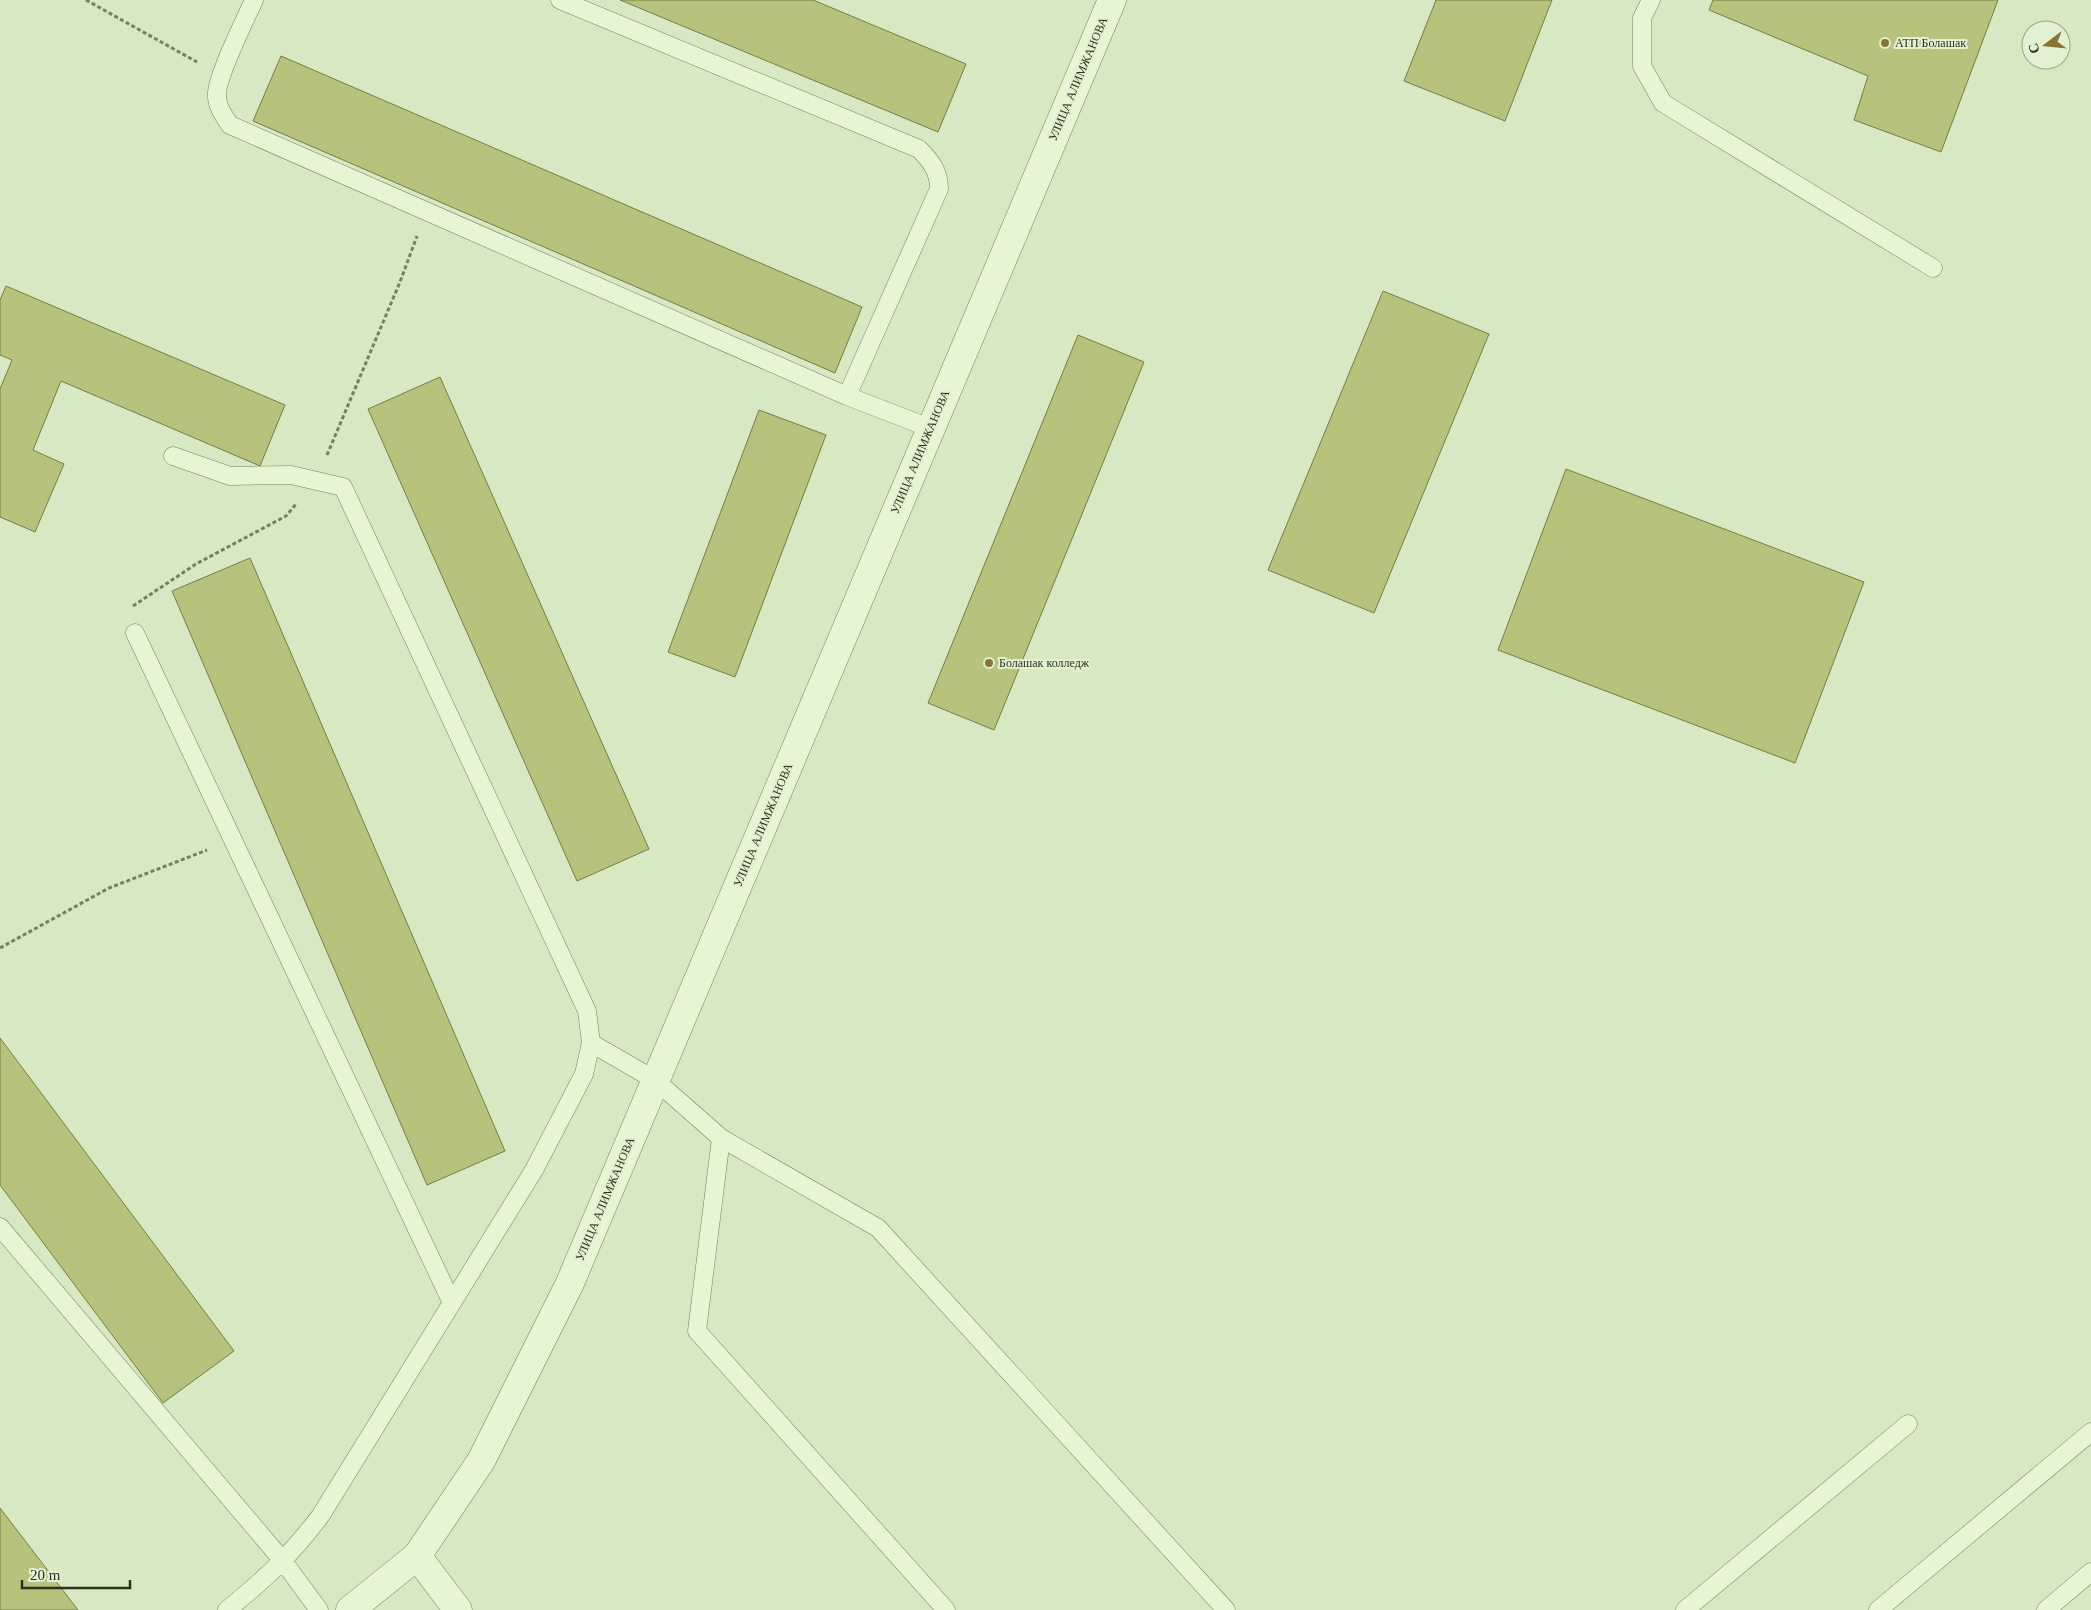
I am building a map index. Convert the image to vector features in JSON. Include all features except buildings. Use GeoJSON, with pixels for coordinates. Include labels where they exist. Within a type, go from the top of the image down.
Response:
{"type":"FeatureCollection","features":[{"type":"Feature","properties":{"kind":"street","name":"УЛИЦА АЛИМЖАНОВА"},"geometry":{"type":"LineString","coordinates":[[350,1610],[417,1556],[482,1461],[570,1282],[1112,0]]}},
{"type":"Feature","properties":{"kind":"street"},"geometry":{"type":"LineString","coordinates":[[417,1556],[458,1610]]}},
{"type":"Feature","properties":{"kind":"lane"},"geometry":{"type":"LineString","coordinates":[[254,0],[222,75],[217,93],[220,109],[230,125],[847,396],[930,428]]}},
{"type":"Feature","properties":{"kind":"lane"},"geometry":{"type":"LineString","coordinates":[[560,0],[919,149],[935,166],[939,178],[939,189],[847,396]]}},
{"type":"Feature","properties":{"kind":"lane"},"geometry":{"type":"LineString","coordinates":[[1650,0],[1642,18],[1642,66],[1663,103],[1933,268]]}},
{"type":"Feature","properties":{"kind":"lane"},"geometry":{"type":"LineString","coordinates":[[173,456],[230,476],[291,474],[343,487],[587,1011],[592,1043],[584,1074],[534,1170],[321,1515],[298,1546],[263,1581],[227,1610]]}},
{"type":"Feature","properties":{"kind":"lane"},"geometry":{"type":"LineString","coordinates":[[135,633],[452,1303]]}},
{"type":"Feature","properties":{"kind":"lane"},"geometry":{"type":"LineString","coordinates":[[592,1043],[656,1080],[721,1138],[878,1228],[1226,1610]]}},
{"type":"Feature","properties":{"kind":"lane"},"geometry":{"type":"LineString","coordinates":[[721,1138],[697,1331],[946,1610]]}},
{"type":"Feature","properties":{"kind":"lane"},"geometry":{"type":"LineString","coordinates":[[0,1227],[283,1561],[319,1610]]}},
{"type":"Feature","properties":{"kind":"lane"},"geometry":{"type":"LineString","coordinates":[[1685,1610],[1908,1424]]}},
{"type":"Feature","properties":{"kind":"lane"},"geometry":{"type":"LineString","coordinates":[[1878,1610],[2091,1432]]}},
{"type":"Feature","properties":{"kind":"lane"},"geometry":{"type":"LineString","coordinates":[[2046,1610],[2091,1572]]}},
{"type":"Feature","properties":{"kind":"path"},"geometry":{"type":"LineString","coordinates":[[86,0],[222,75]]}},
{"type":"Feature","properties":{"kind":"path"},"geometry":{"type":"LineString","coordinates":[[135,633],[132,606],[196,564],[286,516],[316,481],[400,282],[426,211]]}},
{"type":"Feature","properties":{"kind":"path"},"geometry":{"type":"LineString","coordinates":[[0,948],[109,888],[233,840]]}},
{"type":"Feature","properties":{"kind":"place","name":"АТП Болашак"},"geometry":{"type":"Point","coordinates":[1885,43]}},
{"type":"Feature","properties":{"kind":"place","name":"Болашак колледж"},"geometry":{"type":"Point","coordinates":[989,663]}}]}
